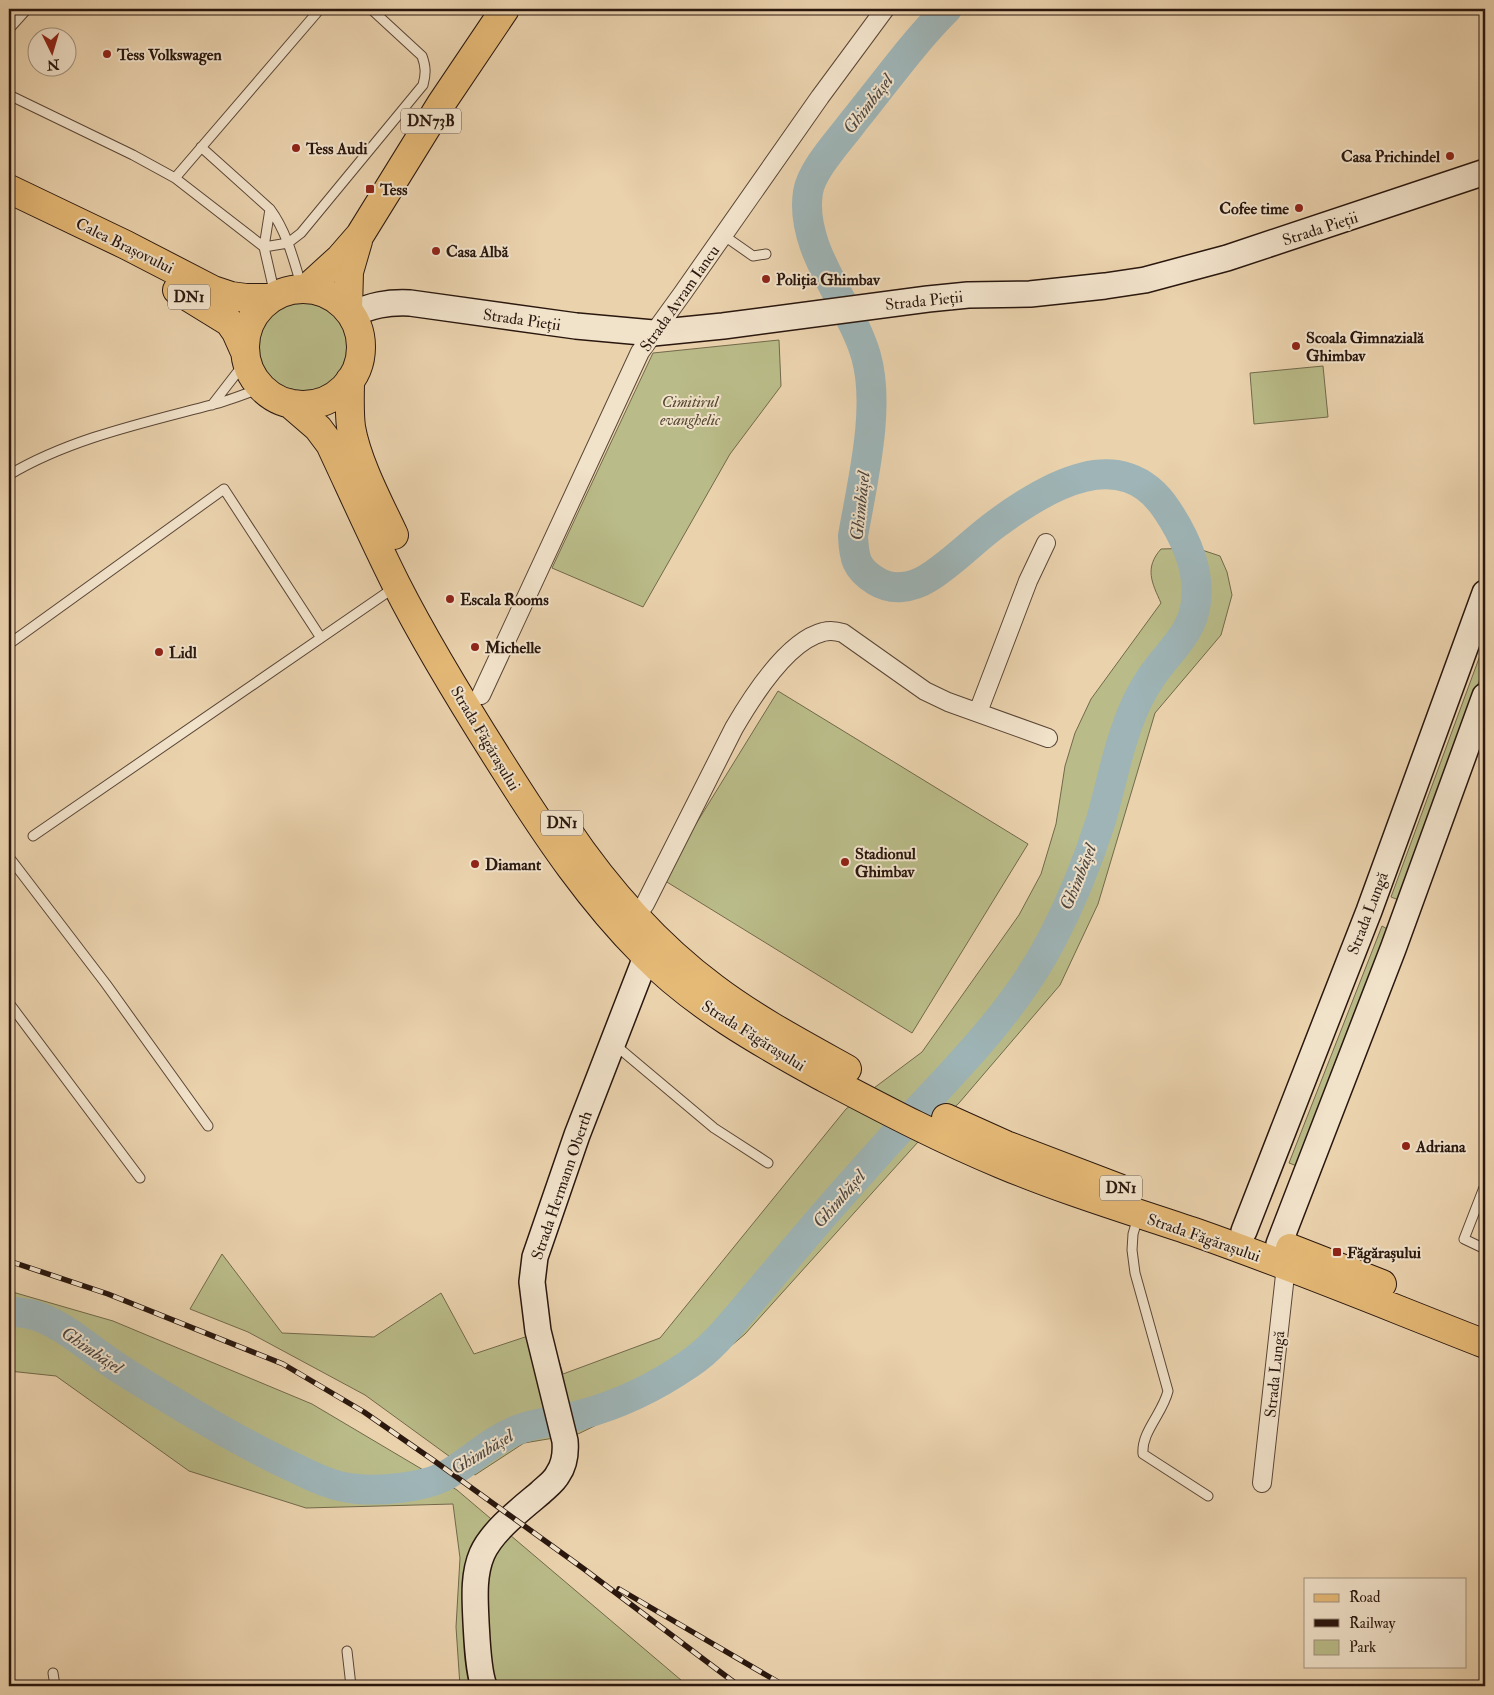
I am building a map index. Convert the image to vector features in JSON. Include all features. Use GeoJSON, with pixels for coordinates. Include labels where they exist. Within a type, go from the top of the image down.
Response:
{"type":"FeatureCollection","features":[{"type":"Feature","properties":{"kind":"main road","name":"DN73B"},"geometry":{"type":"LineString","coordinates":[[304,289],[340,258],[360,234],[441,104],[504,9]]}},
{"type":"Feature","properties":{"kind":"main road","name":"Calea Brașovului"},"geometry":{"type":"LineString","coordinates":[[9,190],[126,245],[214,290],[231,296],[246,298],[274,296]]}},
{"type":"Feature","properties":{"kind":"main road","name":"Calea Brașovului"},"geometry":{"type":"LineString","coordinates":[[9,207],[120,258],[199,302],[229,322],[236,332],[245,355]]}},
{"type":"Feature","properties":{"kind":"main road","name":"DN73B"},"geometry":{"type":"LineString","coordinates":[[350,313],[349,272],[360,234]]}},
{"type":"Feature","properties":{"kind":"main road","name":"DN1"},"geometry":{"type":"LineString","coordinates":[[245,355],[246,334],[251,320],[260,307],[274,296],[293,289],[316,290],[334,297],[350,313]]}},
{"type":"Feature","properties":{"kind":"main road","name":"Strada Făgărașului"},"geometry":{"type":"LineString","coordinates":[[245,355],[250,371],[261,388],[279,400],[301,404],[323,401],[334,396],[350,380],[359,362],[361,343],[356,324],[350,313]]}},
{"type":"Feature","properties":{"kind":"main road","name":"Strada Făgărașului"},"geometry":{"type":"LineString","coordinates":[[350,380],[350,412],[353,437],[379,504],[413,576],[517,755],[568,832],[618,899],[658,941],[715,988],[855,1084]]}},
{"type":"Feature","properties":{"kind":"main road","name":"Strada Făgărașului"},"geometry":{"type":"LineString","coordinates":[[289,403],[318,428],[330,444],[397,586],[482,734],[537,819],[603,910],[646,957],[704,1004],[797,1063],[855,1084],[962,1136],[1077,1172],[1244,1231],[1282,1255],[1485,1344]]}},
{"type":"Feature","properties":{"kind":"main road","name":"Strada Făgărașului"},"geometry":{"type":"LineString","coordinates":[[962,1136],[1000,1164],[1053,1184],[1198,1234],[1282,1255],[1334,1264],[1485,1326]]}},
{"type":"Feature","properties":{"kind":"street","name":"Strada Avram Iancu"},"geometry":{"type":"LineString","coordinates":[[481,695],[640,352],[820,97],[885,9]]}},
{"type":"Feature","properties":{"kind":"street","name":"Strada Pieții"},"geometry":{"type":"LineString","coordinates":[[350,313],[384,303],[404,303],[576,326],[653,333],[724,326],[968,295],[1030,294],[1066,291],[1145,280],[1227,258],[1485,172]]}},
{"type":"Feature","properties":{"kind":"street"},"geometry":{"type":"LineString","coordinates":[[978,712],[1028,581],[1046,542]]}},
{"type":"Feature","properties":{"kind":"street","name":"Strada Lungă"},"geometry":{"type":"LineString","coordinates":[[1244,1231],[1481,619],[1485,593]]}},
{"type":"Feature","properties":{"kind":"street"},"geometry":{"type":"LineString","coordinates":[[635,917],[645,904],[750,700],[771,673],[793,650],[810,638],[823,632],[834,631],[843,633],[925,691],[948,702],[1048,738]]}},
{"type":"Feature","properties":{"kind":"street","name":"Strada Lungă"},"geometry":{"type":"LineString","coordinates":[[1262,1482],[1282,1255],[1485,696]]}},
{"type":"Feature","properties":{"kind":"street"},"geometry":{"type":"LineString","coordinates":[[1369,911],[1403,924]]}},
{"type":"Feature","properties":{"kind":"street","name":"Strada Hermann Oberth"},"geometry":{"type":"LineString","coordinates":[[483,1685],[476,1632],[475,1586],[477,1568],[482,1552],[505,1524],[551,1483],[559,1473],[566,1453],[566,1441],[552,1390],[534,1307],[532,1282],[535,1257],[558,1188],[646,957]]}},
{"type":"Feature","properties":{"kind":"lane"},"geometry":{"type":"LineString","coordinates":[[9,29],[27,9]]}},
{"type":"Feature","properties":{"kind":"lane"},"geometry":{"type":"LineString","coordinates":[[175,178],[320,9]]}},
{"type":"Feature","properties":{"kind":"lane"},"geometry":{"type":"LineString","coordinates":[[9,95],[134,155],[175,178],[264,247],[288,243],[301,233],[423,85],[426,65],[422,56],[371,9]]}},
{"type":"Feature","properties":{"kind":"lane"},"geometry":{"type":"LineString","coordinates":[[201,147],[270,209],[277,219],[288,243],[304,289]]}},
{"type":"Feature","properties":{"kind":"lane"},"geometry":{"type":"LineString","coordinates":[[270,209],[264,247],[274,296]]}},
{"type":"Feature","properties":{"kind":"lane"},"geometry":{"type":"LineString","coordinates":[[724,235],[753,256],[766,254]]}},
{"type":"Feature","properties":{"kind":"lane"},"geometry":{"type":"LineString","coordinates":[[212,405],[245,355]]}},
{"type":"Feature","properties":{"kind":"lane"},"geometry":{"type":"LineString","coordinates":[[9,475],[60,449],[98,436],[212,405],[261,388]]}},
{"type":"Feature","properties":{"kind":"lane"},"geometry":{"type":"LineString","coordinates":[[9,644],[224,489],[321,638]]}},
{"type":"Feature","properties":{"kind":"lane"},"geometry":{"type":"LineString","coordinates":[[33,836],[397,586]]}},
{"type":"Feature","properties":{"kind":"lane"},"geometry":{"type":"LineString","coordinates":[[9,857],[106,984],[208,1126]]}},
{"type":"Feature","properties":{"kind":"lane"},"geometry":{"type":"LineString","coordinates":[[9,1002],[140,1178]]}},
{"type":"Feature","properties":{"kind":"lane"},"geometry":{"type":"LineString","coordinates":[[612,1043],[714,1128],[768,1163]]}},
{"type":"Feature","properties":{"kind":"lane"},"geometry":{"type":"LineString","coordinates":[[1485,1185],[1464,1239],[1485,1249]]}},
{"type":"Feature","properties":{"kind":"lane"},"geometry":{"type":"LineString","coordinates":[[1139,1214],[1133,1234],[1132,1250],[1135,1273],[1168,1391],[1165,1402],[1142,1444],[1143,1454],[1208,1496]]}},
{"type":"Feature","properties":{"kind":"lane"},"geometry":{"type":"LineString","coordinates":[[347,1651],[351,1686]]}},
{"type":"Feature","properties":{"kind":"lane"},"geometry":{"type":"LineString","coordinates":[[53,1673],[55,1686]]}},
{"type":"Feature","properties":{"kind":"green space"},"geometry":{"type":"Polygon","coordinates":[[[302,301],[320,305],[334,315],[344,329],[348,347],[344,365],[334,379],[320,389],[302,393],[284,389],[270,379],[260,365],[256,347],[260,329],[270,315],[284,305],[302,301]]]}},
{"type":"Feature","properties":{"kind":"green space","name":"Cimitirul evanghelic"},"geometry":{"type":"Polygon","coordinates":[[[779,340],[781,386],[730,454],[643,607],[552,568],[653,353],[779,340]]]}},
{"type":"Feature","properties":{"kind":"green space"},"geometry":{"type":"Polygon","coordinates":[[[1323,366],[1328,417],[1254,424],[1250,373],[1323,366]]]}},
{"type":"Feature","properties":{"kind":"green space"},"geometry":{"type":"Polygon","coordinates":[[[1196,548],[1220,556],[1227,572],[1232,595],[1221,635],[1155,713],[1098,904],[1060,985],[959,1103],[918,1142],[745,1334],[693,1378],[578,1434],[524,1443],[475,1475],[365,1395],[248,1332],[190,1309],[222,1254],[282,1333],[374,1337],[441,1293],[474,1354],[549,1329],[563,1374],[660,1338],[846,1109],[922,1052],[1019,915],[1041,874],[1056,824],[1065,766],[1075,733],[1091,699],[1161,603],[1151,576],[1151,569],[1156,556],[1161,549],[1196,548]]]}},
{"type":"Feature","properties":{"kind":"green space"},"geometry":{"type":"Polygon","coordinates":[[[1485,642],[1485,665],[1399,900],[1391,897],[1485,642]]]}},
{"type":"Feature","properties":{"kind":"green space","name":"Stadionul Ghimbav"},"geometry":{"type":"Polygon","coordinates":[[[778,691],[1028,844],[912,1033],[662,879],[778,691]]]}},
{"type":"Feature","properties":{"kind":"green space"},"geometry":{"type":"Polygon","coordinates":[[[1382,926],[1389,930],[1297,1166],[1289,1163],[1382,926]]]}},
{"type":"Feature","properties":{"kind":"green space"},"geometry":{"type":"Polygon","coordinates":[[[9,1291],[113,1321],[312,1404],[457,1490],[688,1686],[460,1686],[456,1627],[460,1558],[453,1504],[306,1508],[189,1471],[56,1376],[9,1371],[9,1291]]]}},
{"type":"Feature","properties":{"kind":"waterway","name":"Ghimbășel"},"geometry":{"type":"LineString","coordinates":[[9,1311],[30,1314],[53,1323],[123,1371],[202,1419],[254,1448],[317,1479],[340,1486],[367,1490],[400,1488],[434,1481],[443,1477],[488,1446],[517,1430],[594,1411],[623,1400],[664,1380],[698,1358],[721,1335],[850,1185],[972,1052],[1023,988],[1051,941],[1079,882],[1101,820],[1120,747],[1136,704],[1152,676],[1179,641],[1190,623],[1194,613],[1197,590],[1190,554],[1180,531],[1167,510],[1149,489],[1128,478],[1106,474],[1083,477],[1060,485],[1037,497],[996,524],[937,572],[915,584],[902,587],[882,584],[869,577],[857,562],[853,536],[869,446],[872,399],[870,376],[859,336],[818,255],[811,235],[807,214],[808,192],[820,165],[910,50],[947,9]]}},
{"type":"Feature","properties":{"kind":"railway"},"geometry":{"type":"LineString","coordinates":[[9,1261],[108,1294],[283,1364],[364,1412],[433,1460],[584,1569],[739,1686]]}},
{"type":"Feature","properties":{"kind":"railway"},"geometry":{"type":"LineString","coordinates":[[619,1589],[785,1686]]}},
{"type":"Feature","properties":{"kind":"place","name":"Tess Volkswagen"},"geometry":{"type":"Point","coordinates":[107,54]}},
{"type":"Feature","properties":{"kind":"place","name":"Tess Audi"},"geometry":{"type":"Point","coordinates":[296,148]}},
{"type":"Feature","properties":{"kind":"place","name":"Casa Prichindel"},"geometry":{"type":"Point","coordinates":[1450,156]}},
{"type":"Feature","properties":{"kind":"place","name":"Tess"},"geometry":{"type":"Point","coordinates":[370,189]}},
{"type":"Feature","properties":{"kind":"place","name":"Cofee time"},"geometry":{"type":"Point","coordinates":[1299,208]}},
{"type":"Feature","properties":{"kind":"place","name":"Casa Albă"},"geometry":{"type":"Point","coordinates":[436,251]}},
{"type":"Feature","properties":{"kind":"place","name":"Poliția Ghimbav"},"geometry":{"type":"Point","coordinates":[766,279]}},
{"type":"Feature","properties":{"kind":"place","name":"Scoala Gimnazială Ghimbav"},"geometry":{"type":"Point","coordinates":[1296,346]}},
{"type":"Feature","properties":{"kind":"place","name":"Escala Rooms"},"geometry":{"type":"Point","coordinates":[450,599]}},
{"type":"Feature","properties":{"kind":"place","name":"Michelle"},"geometry":{"type":"Point","coordinates":[475,647]}},
{"type":"Feature","properties":{"kind":"place","name":"Lidl"},"geometry":{"type":"Point","coordinates":[159,652]}},
{"type":"Feature","properties":{"kind":"place","name":"Stadionul Ghimbav"},"geometry":{"type":"Point","coordinates":[845,862]}},
{"type":"Feature","properties":{"kind":"place","name":"Diamant"},"geometry":{"type":"Point","coordinates":[475,864]}},
{"type":"Feature","properties":{"kind":"place","name":"Adriana"},"geometry":{"type":"Point","coordinates":[1406,1146]}},
{"type":"Feature","properties":{"kind":"place","name":"Făgărașului"},"geometry":{"type":"Point","coordinates":[1337,1252]}}]}
